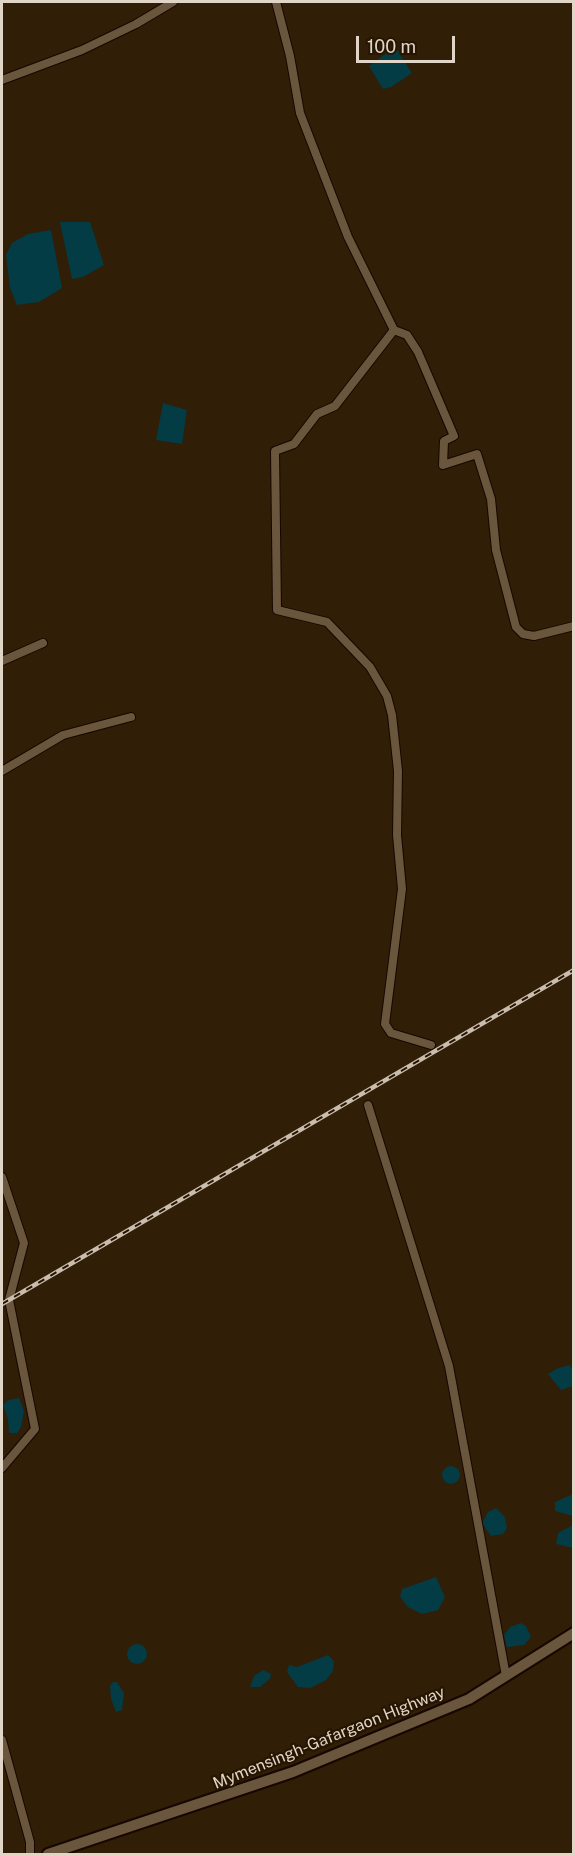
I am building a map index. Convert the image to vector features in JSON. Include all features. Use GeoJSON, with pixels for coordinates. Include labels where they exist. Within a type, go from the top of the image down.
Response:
{"type":"FeatureCollection","features":[{"type":"Feature","properties":{"kind":"main road","name":"Mymensingh-Gafargaon Highway"},"geometry":{"type":"LineString","coordinates":[[48,1854],[293,1772],[468,1699],[573,1633]]}},
{"type":"Feature","properties":{"kind":"street"},"geometry":{"type":"LineString","coordinates":[[2,80],[82,50],[136,24],[173,2]]}},
{"type":"Feature","properties":{"kind":"street"},"geometry":{"type":"LineString","coordinates":[[276,2],[290,56],[300,113],[348,237],[394,330],[407,335],[418,352],[454,436],[444,441],[443,465],[477,454],[491,499],[496,550],[516,627],[523,634],[534,636],[573,626]]}},
{"type":"Feature","properties":{"kind":"street"},"geometry":{"type":"LineString","coordinates":[[394,330],[335,406],[317,414],[294,444],[275,451],[277,610],[327,622],[369,667],[387,696],[395,733],[399,771],[397,836],[402,889],[385,1024],[392,1033],[431,1044]]}},
{"type":"Feature","properties":{"kind":"street"},"geometry":{"type":"LineString","coordinates":[[2,661],[43,643]]}},
{"type":"Feature","properties":{"kind":"street"},"geometry":{"type":"LineString","coordinates":[[2,771],[63,735],[131,717]]}},
{"type":"Feature","properties":{"kind":"street"},"geometry":{"type":"LineString","coordinates":[[368,1105],[449,1366],[506,1676]]}},
{"type":"Feature","properties":{"kind":"street"},"geometry":{"type":"LineString","coordinates":[[2,1177],[24,1243],[9,1300],[35,1429],[2,1468]]}},
{"type":"Feature","properties":{"kind":"street"},"geometry":{"type":"LineString","coordinates":[[2,1740],[30,1842],[30,1854]]}},
{"type":"Feature","properties":{"kind":"water"},"geometry":{"type":"Polygon","coordinates":[[[395,47],[412,73],[391,87],[383,89],[369,66],[395,47]]]}},
{"type":"Feature","properties":{"kind":"water"},"geometry":{"type":"Polygon","coordinates":[[[60,222],[90,222],[104,265],[83,277],[72,279],[60,222]]]}},
{"type":"Feature","properties":{"kind":"water"},"geometry":{"type":"Polygon","coordinates":[[[51,230],[62,288],[39,302],[17,305],[10,288],[6,255],[12,243],[28,234],[51,230]]]}},
{"type":"Feature","properties":{"kind":"water"},"geometry":{"type":"Polygon","coordinates":[[[163,403],[187,410],[182,444],[156,440],[163,403]]]}},
{"type":"Feature","properties":{"kind":"water"},"geometry":{"type":"Polygon","coordinates":[[[570,1365],[573,1372],[573,1386],[561,1390],[548,1374],[570,1365]]]}},
{"type":"Feature","properties":{"kind":"water"},"geometry":{"type":"Polygon","coordinates":[[[19,1398],[24,1411],[21,1427],[17,1433],[9,1433],[8,1419],[3,1405],[8,1400],[19,1398]]]}},
{"type":"Feature","properties":{"kind":"water"},"geometry":{"type":"Polygon","coordinates":[[[451,1466],[457,1469],[460,1475],[457,1481],[451,1484],[445,1481],[442,1475],[445,1469],[451,1466]]]}},
{"type":"Feature","properties":{"kind":"water"},"geometry":{"type":"Polygon","coordinates":[[[573,1494],[573,1516],[555,1511],[555,1502],[573,1494]]]}},
{"type":"Feature","properties":{"kind":"water"},"geometry":{"type":"Polygon","coordinates":[[[496,1508],[505,1517],[507,1528],[503,1534],[491,1536],[482,1523],[488,1512],[496,1508]]]}},
{"type":"Feature","properties":{"kind":"water"},"geometry":{"type":"Polygon","coordinates":[[[573,1525],[573,1548],[556,1544],[558,1533],[573,1525]]]}},
{"type":"Feature","properties":{"kind":"water"},"geometry":{"type":"Polygon","coordinates":[[[436,1577],[445,1597],[438,1610],[422,1614],[408,1607],[400,1597],[402,1589],[436,1577]]]}},
{"type":"Feature","properties":{"kind":"water"},"geometry":{"type":"Polygon","coordinates":[[[521,1623],[526,1626],[531,1637],[524,1645],[507,1647],[504,1635],[510,1627],[521,1623]]]}},
{"type":"Feature","properties":{"kind":"water"},"geometry":{"type":"Polygon","coordinates":[[[137,1644],[144,1647],[147,1654],[144,1661],[137,1664],[130,1661],[127,1654],[130,1647],[137,1644]]]}},
{"type":"Feature","properties":{"kind":"water"},"geometry":{"type":"Polygon","coordinates":[[[328,1655],[334,1661],[333,1671],[326,1680],[310,1688],[298,1687],[287,1672],[289,1665],[297,1667],[328,1655]]]}},
{"type":"Feature","properties":{"kind":"water"},"geometry":{"type":"Polygon","coordinates":[[[263,1670],[271,1674],[270,1679],[260,1687],[250,1687],[254,1676],[263,1670]]]}},
{"type":"Feature","properties":{"kind":"water"},"geometry":{"type":"Polygon","coordinates":[[[113,1682],[117,1682],[124,1693],[122,1710],[116,1712],[111,1699],[110,1686],[113,1682]]]}},
{"type":"Feature","properties":{"kind":"railway"},"geometry":{"type":"LineString","coordinates":[[2,1304],[574,970]]}}]}
